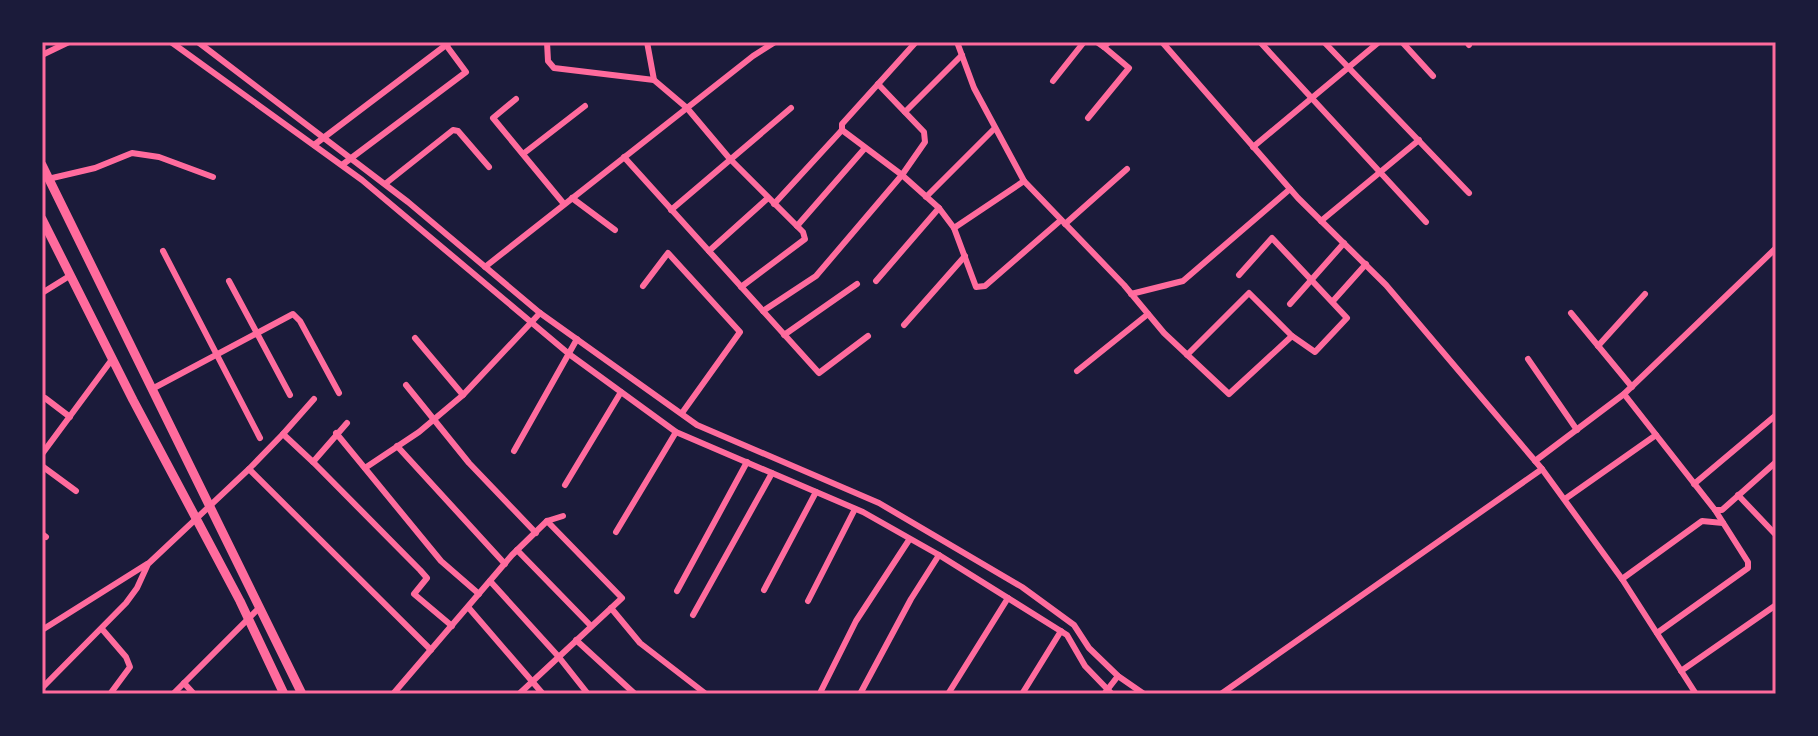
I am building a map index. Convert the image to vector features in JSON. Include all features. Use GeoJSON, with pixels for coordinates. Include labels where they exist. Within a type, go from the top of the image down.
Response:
{"type":"FeatureCollection","features":[{"type":"Feature","properties":{"kind":"main road"},"geometry":{"type":"LineString","coordinates":[[42,165],[302,694]]}},
{"type":"Feature","properties":{"kind":"main road"},"geometry":{"type":"LineString","coordinates":[[42,219],[284,694]]}},
{"type":"Feature","properties":{"kind":"street"},"geometry":{"type":"LineString","coordinates":[[42,55],[69,42]]}},
{"type":"Feature","properties":{"kind":"street"},"geometry":{"type":"LineString","coordinates":[[171,42],[342,165],[569,354],[676,432],[855,509],[939,555],[1067,635],[1085,666],[1107,693],[1118,676]]}},
{"type":"Feature","properties":{"kind":"street"},"geometry":{"type":"LineString","coordinates":[[198,42],[385,184],[540,313],[697,425],[879,503],[1022,587],[1074,625],[1089,648],[1118,676],[1144,694]]}},
{"type":"Feature","properties":{"kind":"street"},"geometry":{"type":"LineString","coordinates":[[547,42],[549,64],[554,68],[654,80],[687,108],[730,159],[803,232],[805,239],[741,287]]}},
{"type":"Feature","properties":{"kind":"street"},"geometry":{"type":"LineString","coordinates":[[647,42],[654,80]]}},
{"type":"Feature","properties":{"kind":"street"},"geometry":{"type":"LineString","coordinates":[[485,267],[775,42]]}},
{"type":"Feature","properties":{"kind":"street"},"geometry":{"type":"LineString","coordinates":[[709,251],[771,201],[842,130],[842,124],[916,42]]}},
{"type":"Feature","properties":{"kind":"street"},"geometry":{"type":"LineString","coordinates":[[957,42],[974,88],[1024,181],[1187,355],[1229,394],[1292,336]]}},
{"type":"Feature","properties":{"kind":"street"},"geometry":{"type":"LineString","coordinates":[[1053,81],[1084,42]]}},
{"type":"Feature","properties":{"kind":"street"},"geometry":{"type":"LineString","coordinates":[[1088,118],[1129,68],[1106,45],[1097,42]]}},
{"type":"Feature","properties":{"kind":"street"},"geometry":{"type":"LineString","coordinates":[[1162,42],[1290,189],[1366,264],[1542,469],[1622,579],[1696,694]]}},
{"type":"Feature","properties":{"kind":"street"},"geometry":{"type":"LineString","coordinates":[[1260,42],[1426,222]]}},
{"type":"Feature","properties":{"kind":"street"},"geometry":{"type":"LineString","coordinates":[[1324,42],[1469,193]]}},
{"type":"Feature","properties":{"kind":"street"},"geometry":{"type":"LineString","coordinates":[[1253,147],[1379,42]]}},
{"type":"Feature","properties":{"kind":"street"},"geometry":{"type":"LineString","coordinates":[[1402,42],[1433,76]]}},
{"type":"Feature","properties":{"kind":"street"},"geometry":{"type":"LineString","coordinates":[[314,145],[448,44],[466,72],[342,165]]}},
{"type":"Feature","properties":{"kind":"street"},"geometry":{"type":"LineString","coordinates":[[905,112],[962,55]]}},
{"type":"Feature","properties":{"kind":"street"},"geometry":{"type":"LineString","coordinates":[[763,311],[816,276],[902,175],[925,142],[925,137],[905,112],[878,84]]}},
{"type":"Feature","properties":{"kind":"street"},"geometry":{"type":"LineString","coordinates":[[516,99],[493,118],[564,204]]}},
{"type":"Feature","properties":{"kind":"street"},"geometry":{"type":"LineString","coordinates":[[523,154],[585,106]]}},
{"type":"Feature","properties":{"kind":"street"},"geometry":{"type":"LineString","coordinates":[[671,210],[791,108]]}},
{"type":"Feature","properties":{"kind":"street"},"geometry":{"type":"LineString","coordinates":[[926,197],[995,128]]}},
{"type":"Feature","properties":{"kind":"street"},"geometry":{"type":"LineString","coordinates":[[385,184],[453,130],[458,131],[489,167]]}},
{"type":"Feature","properties":{"kind":"street"},"geometry":{"type":"LineString","coordinates":[[842,130],[902,175],[939,208],[954,228],[976,287],[985,286],[1127,169]]}},
{"type":"Feature","properties":{"kind":"street"},"geometry":{"type":"LineString","coordinates":[[1321,221],[1419,140]]}},
{"type":"Feature","properties":{"kind":"street"},"geometry":{"type":"LineString","coordinates":[[797,226],[865,148]]}},
{"type":"Feature","properties":{"kind":"street"},"geometry":{"type":"LineString","coordinates":[[48,179],[95,168],[132,153],[159,157],[213,177]]}},
{"type":"Feature","properties":{"kind":"street"},"geometry":{"type":"LineString","coordinates":[[624,157],[819,373],[868,336]]}},
{"type":"Feature","properties":{"kind":"street"},"geometry":{"type":"LineString","coordinates":[[954,228],[1024,181]]}},
{"type":"Feature","properties":{"kind":"street"},"geometry":{"type":"LineString","coordinates":[[1131,294],[1183,281],[1290,189]]}},
{"type":"Feature","properties":{"kind":"street"},"geometry":{"type":"LineString","coordinates":[[572,198],[615,230]]}},
{"type":"Feature","properties":{"kind":"street"},"geometry":{"type":"LineString","coordinates":[[876,281],[939,208]]}},
{"type":"Feature","properties":{"kind":"street"},"geometry":{"type":"LineString","coordinates":[[1187,355],[1249,293],[1292,336],[1315,352],[1347,318],[1272,238],[1239,275]]}},
{"type":"Feature","properties":{"kind":"street"},"geometry":{"type":"LineString","coordinates":[[1290,304],[1344,243]]}},
{"type":"Feature","properties":{"kind":"street"},"geometry":{"type":"LineString","coordinates":[[1535,461],[1632,387],[1776,248]]}},
{"type":"Feature","properties":{"kind":"street"},"geometry":{"type":"LineString","coordinates":[[163,251],[260,438]]}},
{"type":"Feature","properties":{"kind":"street"},"geometry":{"type":"LineString","coordinates":[[643,286],[668,253],[740,332],[682,413]]}},
{"type":"Feature","properties":{"kind":"street"},"geometry":{"type":"LineString","coordinates":[[904,325],[965,256]]}},
{"type":"Feature","properties":{"kind":"street"},"geometry":{"type":"LineString","coordinates":[[1333,301],[1366,264]]}},
{"type":"Feature","properties":{"kind":"street"},"geometry":{"type":"LineString","coordinates":[[42,293],[71,275]]}},
{"type":"Feature","properties":{"kind":"street"},"geometry":{"type":"LineString","coordinates":[[229,281],[290,395]]}},
{"type":"Feature","properties":{"kind":"street"},"geometry":{"type":"LineString","coordinates":[[784,335],[857,284]]}},
{"type":"Feature","properties":{"kind":"street"},"geometry":{"type":"LineString","coordinates":[[1598,346],[1645,294]]}},
{"type":"Feature","properties":{"kind":"street"},"geometry":{"type":"LineString","coordinates":[[365,468],[463,395],[540,313]]}},
{"type":"Feature","properties":{"kind":"street"},"geometry":{"type":"LineString","coordinates":[[1571,313],[1632,387]]}},
{"type":"Feature","properties":{"kind":"street"},"geometry":{"type":"LineString","coordinates":[[152,389],[293,314],[297,316],[339,393]]}},
{"type":"Feature","properties":{"kind":"street"},"geometry":{"type":"LineString","coordinates":[[1077,371],[1148,314]]}},
{"type":"Feature","properties":{"kind":"street"},"geometry":{"type":"LineString","coordinates":[[415,338],[463,395]]}},
{"type":"Feature","properties":{"kind":"street"},"geometry":{"type":"LineString","coordinates":[[514,451],[577,339]]}},
{"type":"Feature","properties":{"kind":"street"},"geometry":{"type":"LineString","coordinates":[[42,454],[113,358]]}},
{"type":"Feature","properties":{"kind":"street"},"geometry":{"type":"LineString","coordinates":[[1528,359],[1577,430]]}},
{"type":"Feature","properties":{"kind":"street"},"geometry":{"type":"LineString","coordinates":[[406,385],[469,463],[536,533]]}},
{"type":"Feature","properties":{"kind":"street"},"geometry":{"type":"LineString","coordinates":[[565,485],[621,392]]}},
{"type":"Feature","properties":{"kind":"street"},"geometry":{"type":"LineString","coordinates":[[1624,394],[1715,510],[1748,562],[1748,568],[1657,633]]}},
{"type":"Feature","properties":{"kind":"street"},"geometry":{"type":"LineString","coordinates":[[45,398],[70,417]]}},
{"type":"Feature","properties":{"kind":"street"},"geometry":{"type":"LineString","coordinates":[[42,630],[148,564],[249,469],[314,399]]}},
{"type":"Feature","properties":{"kind":"street"},"geometry":{"type":"LineString","coordinates":[[1694,484],[1776,415]]}},
{"type":"Feature","properties":{"kind":"street"},"geometry":{"type":"LineString","coordinates":[[313,462],[347,423]]}},
{"type":"Feature","properties":{"kind":"street"},"geometry":{"type":"LineString","coordinates":[[616,532],[676,432]]}},
{"type":"Feature","properties":{"kind":"street"},"geometry":{"type":"LineString","coordinates":[[336,433],[441,561],[479,594]]}},
{"type":"Feature","properties":{"kind":"street"},"geometry":{"type":"LineString","coordinates":[[283,434],[420,570],[427,578],[414,594],[452,626]]}},
{"type":"Feature","properties":{"kind":"street"},"geometry":{"type":"LineString","coordinates":[[1565,499],[1656,435]]}},
{"type":"Feature","properties":{"kind":"street"},"geometry":{"type":"LineString","coordinates":[[397,446],[505,564]]}},
{"type":"Feature","properties":{"kind":"street"},"geometry":{"type":"LineString","coordinates":[[677,591],[747,462]]}},
{"type":"Feature","properties":{"kind":"street"},"geometry":{"type":"LineString","coordinates":[[1715,510],[1722,510],[1776,462]]}},
{"type":"Feature","properties":{"kind":"street"},"geometry":{"type":"LineString","coordinates":[[42,466],[76,491]]}},
{"type":"Feature","properties":{"kind":"street"},"geometry":{"type":"LineString","coordinates":[[249,469],[431,650]]}},
{"type":"Feature","properties":{"kind":"street"},"geometry":{"type":"LineString","coordinates":[[1221,694],[1542,469]]}},
{"type":"Feature","properties":{"kind":"street"},"geometry":{"type":"LineString","coordinates":[[693,615],[772,473]]}},
{"type":"Feature","properties":{"kind":"street"},"geometry":{"type":"LineString","coordinates":[[764,590],[816,492]]}},
{"type":"Feature","properties":{"kind":"street"},"geometry":{"type":"LineString","coordinates":[[1738,495],[1776,535]]}},
{"type":"Feature","properties":{"kind":"street"},"geometry":{"type":"LineString","coordinates":[[808,601],[855,509]]}},
{"type":"Feature","properties":{"kind":"street"},"geometry":{"type":"LineString","coordinates":[[393,694],[517,550],[547,521],[563,516]]}},
{"type":"Feature","properties":{"kind":"street"},"geometry":{"type":"LineString","coordinates":[[519,694],[622,598],[547,521]]}},
{"type":"Feature","properties":{"kind":"street"},"geometry":{"type":"LineString","coordinates":[[1622,579],[1702,521],[1723,523]]}},
{"type":"Feature","properties":{"kind":"street"},"geometry":{"type":"LineString","coordinates":[[821,691],[856,621],[909,540]]}},
{"type":"Feature","properties":{"kind":"street"},"geometry":{"type":"LineString","coordinates":[[517,550],[591,626]]}},
{"type":"Feature","properties":{"kind":"street"},"geometry":{"type":"LineString","coordinates":[[860,694],[911,599],[939,555]]}},
{"type":"Feature","properties":{"kind":"street"},"geometry":{"type":"LineString","coordinates":[[42,688],[102,629],[137,588],[148,564]]}},
{"type":"Feature","properties":{"kind":"street"},"geometry":{"type":"LineString","coordinates":[[490,581],[588,694]]}},
{"type":"Feature","properties":{"kind":"street"},"geometry":{"type":"LineString","coordinates":[[948,694],[1008,598]]}},
{"type":"Feature","properties":{"kind":"street"},"geometry":{"type":"LineString","coordinates":[[1681,671],[1776,605]]}},
{"type":"Feature","properties":{"kind":"street"},"geometry":{"type":"LineString","coordinates":[[173,694],[260,607]]}},
{"type":"Feature","properties":{"kind":"street"},"geometry":{"type":"LineString","coordinates":[[468,607],[543,694]]}},
{"type":"Feature","properties":{"kind":"street"},"geometry":{"type":"LineString","coordinates":[[611,608],[640,643],[706,694]]}},
{"type":"Feature","properties":{"kind":"street"},"geometry":{"type":"LineString","coordinates":[[102,629],[126,657],[130,667],[110,694]]}},
{"type":"Feature","properties":{"kind":"street"},"geometry":{"type":"LineString","coordinates":[[1022,694],[1061,631]]}},
{"type":"Feature","properties":{"kind":"street"},"geometry":{"type":"LineString","coordinates":[[576,640],[635,694]]}},
{"type":"Feature","properties":{"kind":"street"},"geometry":{"type":"LineString","coordinates":[[42,674],[49,681]]}},
{"type":"Feature","properties":{"kind":"street"},"geometry":{"type":"LineString","coordinates":[[184,683],[194,694]]}}]}
